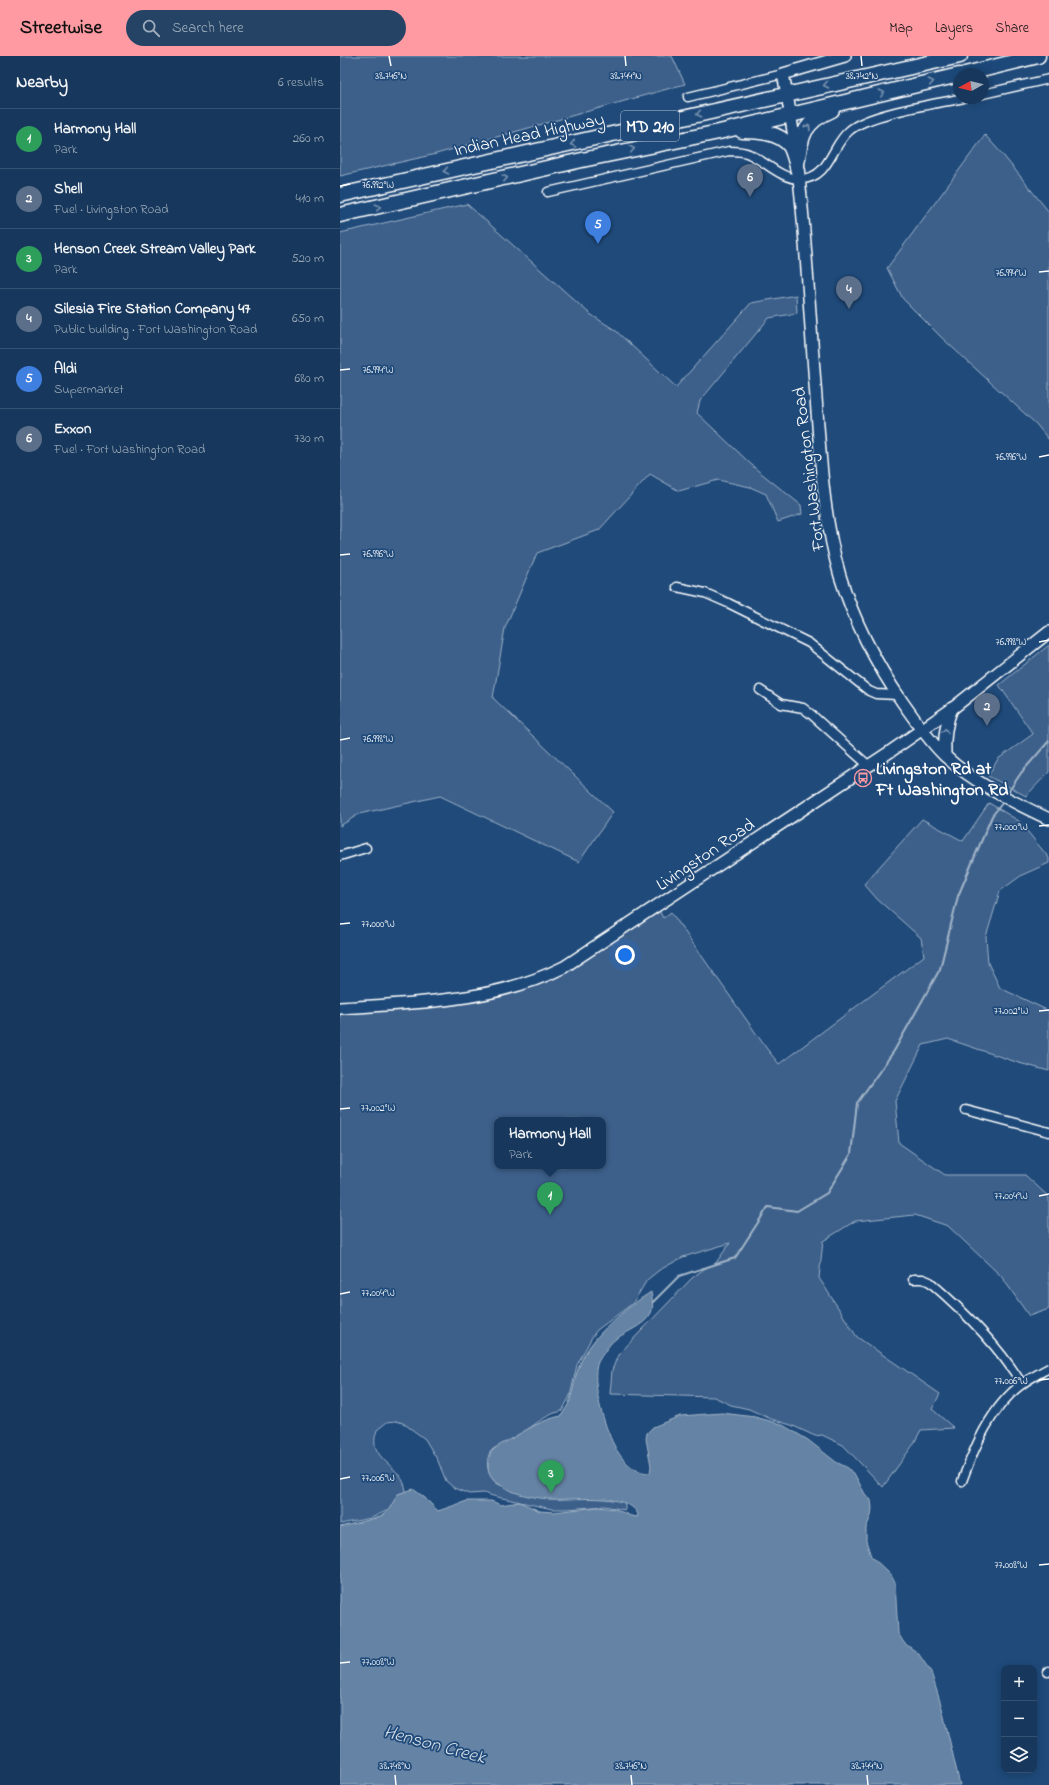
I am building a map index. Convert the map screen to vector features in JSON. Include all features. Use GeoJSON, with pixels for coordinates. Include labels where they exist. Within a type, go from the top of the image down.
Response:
{"type":"FeatureCollection","features":[{"type":"Feature","properties":{"kind":"highway","name":"Indian Head Highway"},"geometry":{"type":"LineString","coordinates":[[340,195],[960,56]]}},
{"type":"Feature","properties":{"kind":"highway"},"geometry":{"type":"LineString","coordinates":[[989,68],[1038,56]]}},
{"type":"Feature","properties":{"kind":"highway","name":"Indian Head Highway"},"geometry":{"type":"LineString","coordinates":[[340,215],[582,160],[714,133],[953,76]]}},
{"type":"Feature","properties":{"kind":"highway"},"geometry":{"type":"LineString","coordinates":[[798,172],[802,138],[812,122],[820,116],[862,98]]}},
{"type":"Feature","properties":{"kind":"highway"},"geometry":{"type":"LineString","coordinates":[[714,133],[759,131],[773,135],[783,140],[791,147],[798,172]]}},
{"type":"Feature","properties":{"kind":"main road"},"geometry":{"type":"LineString","coordinates":[[783,74],[845,56]]}},
{"type":"Feature","properties":{"kind":"main road","name":"Fort Washington Road"},"geometry":{"type":"LineString","coordinates":[[783,74],[791,114],[798,172],[821,470],[830,534],[840,574],[856,620],[867,643],[898,695],[922,730],[945,756],[964,772],[987,786],[1049,819]]}},
{"type":"Feature","properties":{"kind":"main road","name":"Livingston Road"},"geometry":{"type":"LineString","coordinates":[[340,1008],[406,1004],[485,994],[515,987],[551,974],[581,957],[922,730],[953,708],[1049,632]]}},
{"type":"Feature","properties":{"kind":"main road"},"geometry":{"type":"LineString","coordinates":[[945,756],[944,740],[946,721],[953,708]]}},
{"type":"Feature","properties":{"kind":"street"},"geometry":{"type":"LineString","coordinates":[[688,97],[783,74]]}},
{"type":"Feature","properties":{"kind":"street"},"geometry":{"type":"LineString","coordinates":[[989,93],[1049,78]]}},
{"type":"Feature","properties":{"kind":"street"},"geometry":{"type":"LineString","coordinates":[[548,192],[728,151],[751,154],[769,168],[780,174],[798,172],[812,177],[819,174],[824,168],[841,139],[859,124],[885,115],[953,100]]}},
{"type":"Feature","properties":{"kind":"street"},"geometry":{"type":"LineString","coordinates":[[677,588],[705,593],[809,643],[869,691],[876,694],[898,695]]}},
{"type":"Feature","properties":{"kind":"street"},"geometry":{"type":"LineString","coordinates":[[760,690],[782,704],[803,708],[869,766]]}},
{"type":"Feature","properties":{"kind":"street"},"geometry":{"type":"LineString","coordinates":[[340,856],[366,848]]}},
{"type":"Feature","properties":{"kind":"street"},"geometry":{"type":"LineString","coordinates":[[966,1110],[1049,1132]]}},
{"type":"Feature","properties":{"kind":"street"},"geometry":{"type":"LineString","coordinates":[[913,1279],[930,1282],[966,1314],[991,1342],[1022,1384]]}},
{"type":"Feature","properties":{"kind":"street"},"geometry":{"type":"LineString","coordinates":[[962,1481],[972,1455],[986,1428],[1004,1403],[1022,1384],[1049,1368]]}},
{"type":"Feature","properties":{"kind":"shaded area"},"geometry":{"type":"Polygon","coordinates":[[[340,56],[672,56],[685,84],[436,154],[340,176],[340,56]]]}},
{"type":"Feature","properties":{"kind":"shaded area"},"geometry":{"type":"Polygon","coordinates":[[[985,135],[1010,163],[1049,212],[1049,440],[1036,424],[942,338],[903,299],[887,268],[985,135]]]}},
{"type":"Feature","properties":{"kind":"shaded area"},"geometry":{"type":"Polygon","coordinates":[[[467,204],[590,314],[615,330],[676,387],[751,303],[796,295],[797,313],[769,318],[700,401],[697,413],[756,469],[801,505],[802,514],[778,522],[766,494],[750,487],[718,480],[679,491],[650,474],[599,530],[537,553],[505,628],[493,698],[613,812],[579,862],[440,796],[359,814],[340,826],[340,233],[467,204]]]}},
{"type":"Feature","properties":{"kind":"shaded area"},"geometry":{"type":"Polygon","coordinates":[[[1049,645],[1049,772],[1026,796],[988,776],[998,759],[1033,734],[999,685],[1049,645]]]}},
{"type":"Feature","properties":{"kind":"shaded area"},"geometry":{"type":"Polygon","coordinates":[[[989,803],[1019,821],[1049,858],[1049,863],[1022,875],[1000,891],[986,937],[988,963],[1000,988],[1049,1011],[1049,1071],[1019,1063],[948,1039],[923,1045],[895,1101],[899,1143],[945,1175],[1025,1175],[1049,1197],[1049,1309],[1029,1316],[1001,1276],[948,1226],[915,1215],[855,1221],[823,1241],[819,1278],[857,1337],[940,1394],[932,1409],[954,1428],[921,1430],[913,1445],[883,1487],[843,1445],[822,1435],[815,1436],[791,1425],[771,1419],[749,1409],[731,1405],[714,1397],[610,1394],[612,1370],[618,1355],[692,1278],[704,1269],[715,1264],[730,1243],[683,1257],[658,1271],[647,1280],[633,1303],[597,1330],[592,1337],[577,1365],[570,1396],[562,1411],[554,1413],[539,1421],[511,1441],[494,1448],[489,1454],[487,1464],[488,1469],[492,1479],[500,1485],[625,1501],[625,1510],[605,1506],[552,1509],[484,1493],[469,1494],[454,1488],[446,1481],[438,1461],[425,1439],[403,1423],[396,1421],[387,1422],[377,1430],[375,1440],[376,1449],[380,1456],[399,1475],[404,1483],[406,1492],[395,1507],[371,1518],[340,1524],[340,1010],[521,986],[659,910],[663,918],[671,912],[779,1064],[924,956],[921,938],[877,899],[864,884],[922,819],[963,841],[989,803]]]}},
{"type":"Feature","properties":{"kind":"water","name":"Henson Creek"},"geometry":{"type":"Polygon","coordinates":[[[651,1292],[652,1308],[648,1318],[612,1342],[599,1360],[596,1370],[597,1392],[603,1416],[610,1437],[617,1450],[624,1460],[633,1468],[638,1471],[650,1473],[651,1466],[646,1439],[647,1433],[653,1427],[680,1416],[722,1413],[755,1417],[781,1424],[808,1440],[836,1462],[848,1468],[856,1477],[865,1494],[871,1500],[872,1508],[871,1516],[866,1528],[866,1541],[871,1556],[891,1575],[895,1583],[898,1633],[904,1643],[918,1653],[931,1672],[942,1708],[960,1785],[340,1785],[340,1527],[380,1517],[388,1511],[398,1494],[413,1489],[424,1497],[438,1511],[467,1501],[491,1501],[501,1505],[519,1502],[540,1511],[554,1512],[598,1507],[615,1509],[637,1517],[638,1514],[632,1507],[622,1502],[597,1499],[548,1499],[514,1492],[501,1486],[493,1479],[488,1470],[488,1464],[490,1455],[496,1447],[534,1426],[561,1416],[570,1400],[580,1364],[592,1343],[621,1314],[651,1292]]]}},
{"type":"Feature","properties":{"kind":"waterway"},"geometry":{"type":"LineString","coordinates":[[1009,791],[1021,773],[1049,741]]}},
{"type":"Feature","properties":{"kind":"waterway"},"geometry":{"type":"LineString","coordinates":[[653,1302],[679,1276],[735,1258],[768,1207],[797,1211],[827,1193],[851,1154],[857,1103],[894,1051],[940,969],[958,896],[992,816],[1003,802]]}},
{"type":"Feature","properties":{"kind":"place","name":"Exxon"},"geometry":{"type":"Point","coordinates":[750,197]}},
{"type":"Feature","properties":{"kind":"place","name":"Aldi"},"geometry":{"type":"Point","coordinates":[598,244]}},
{"type":"Feature","properties":{"kind":"place","name":"Silesia Fire Station Company 47"},"geometry":{"type":"Point","coordinates":[849,309]}},
{"type":"Feature","properties":{"kind":"place","name":"Shell"},"geometry":{"type":"Point","coordinates":[987,726]}},
{"type":"Feature","properties":{"kind":"place","name":"Livingston Rd at Ft Washington Rd"},"geometry":{"type":"Point","coordinates":[863,778]}},
{"type":"Feature","properties":{"kind":"place","name":"Harmony Hall"},"geometry":{"type":"Point","coordinates":[550,1215]}},
{"type":"Feature","properties":{"kind":"place","name":"Henson Creek Stream Valley Park"},"geometry":{"type":"Point","coordinates":[551,1493]}}]}
